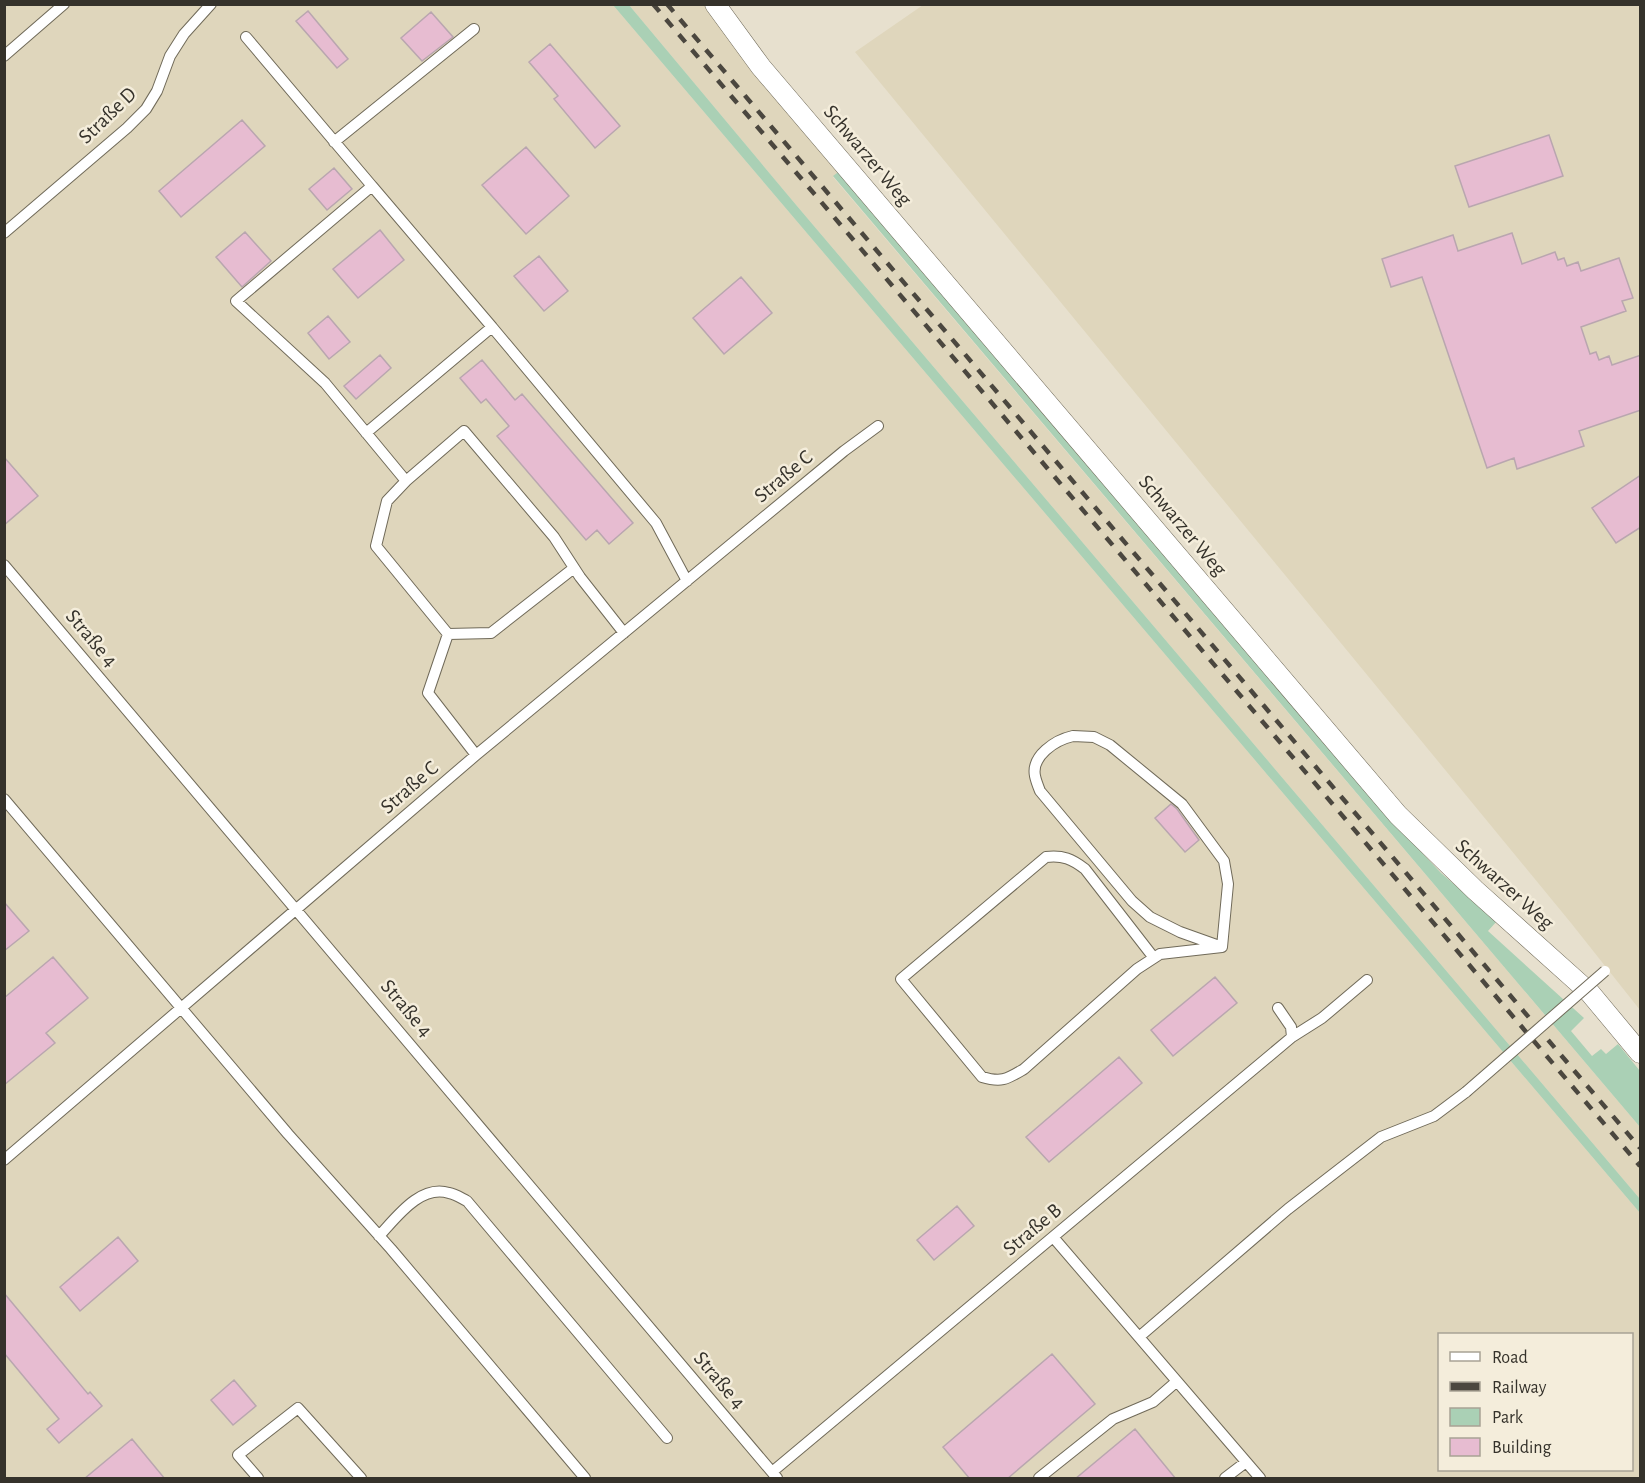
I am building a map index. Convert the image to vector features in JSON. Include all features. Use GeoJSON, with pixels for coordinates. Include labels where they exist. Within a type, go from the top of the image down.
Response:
{"type":"FeatureCollection","features":[{"type":"Feature","properties":{"kind":"street","name":"Schwarzer Weg"},"geometry":{"type":"LineString","coordinates":[[715,4],[761,67],[1398,815],[1466,882],[1590,993],[1641,1053]]}},
{"type":"Feature","properties":{"kind":"lane"},"geometry":{"type":"LineString","coordinates":[[4,56],[64,4]]}},
{"type":"Feature","properties":{"kind":"lane","name":"Straße D"},"geometry":{"type":"LineString","coordinates":[[4,233],[127,128],[146,109],[158,91],[170,56],[184,34],[211,4]]}},
{"type":"Feature","properties":{"kind":"lane"},"geometry":{"type":"LineString","coordinates":[[334,142],[474,28]]}},
{"type":"Feature","properties":{"kind":"lane"},"geometry":{"type":"LineString","coordinates":[[246,37],[656,523],[687,581]]}},
{"type":"Feature","properties":{"kind":"lane"},"geometry":{"type":"LineString","coordinates":[[372,186],[236,301],[325,383],[406,481]]}},
{"type":"Feature","properties":{"kind":"lane"},"geometry":{"type":"LineString","coordinates":[[366,433],[492,327]]}},
{"type":"Feature","properties":{"kind":"lane","name":"Straße C"},"geometry":{"type":"LineString","coordinates":[[4,1160],[476,755],[844,451],[878,426]]}},
{"type":"Feature","properties":{"kind":"lane"},"geometry":{"type":"LineString","coordinates":[[448,634],[376,546],[387,501],[406,481],[464,431],[554,537],[574,568],[624,633]]}},
{"type":"Feature","properties":{"kind":"lane","name":"Straße 4"},"geometry":{"type":"LineString","coordinates":[[4,565],[774,1475]]}},
{"type":"Feature","properties":{"kind":"lane"},"geometry":{"type":"LineString","coordinates":[[448,634],[491,633],[574,568]]}},
{"type":"Feature","properties":{"kind":"lane"},"geometry":{"type":"LineString","coordinates":[[448,634],[428,693],[476,755]]}},
{"type":"Feature","properties":{"kind":"lane"},"geometry":{"type":"LineString","coordinates":[[1072,736],[1094,737],[1110,745],[1182,804],[1224,861],[1228,884],[1222,946],[1180,932],[1150,917],[1132,901],[1040,791],[1034,774],[1038,759],[1049,748],[1062,739],[1072,736]]}},
{"type":"Feature","properties":{"kind":"lane"},"geometry":{"type":"LineString","coordinates":[[4,799],[585,1479]]}},
{"type":"Feature","properties":{"kind":"lane"},"geometry":{"type":"LineString","coordinates":[[1154,958],[1085,869],[1074,860],[1060,855],[1046,857],[901,979],[982,1077],[995,1081],[1006,1079],[1024,1069],[1137,969],[1154,958],[1160,954],[1222,946]]}},
{"type":"Feature","properties":{"kind":"lane"},"geometry":{"type":"LineString","coordinates":[[1139,1337],[1288,1209],[1382,1137],[1434,1116],[1466,1092],[1605,971]]}},
{"type":"Feature","properties":{"kind":"lane","name":"Straße B"},"geometry":{"type":"LineString","coordinates":[[774,1475],[1053,1236],[1292,1037],[1322,1018],[1367,980]]}},
{"type":"Feature","properties":{"kind":"lane"},"geometry":{"type":"LineString","coordinates":[[1278,1008],[1291,1027],[1292,1037]]}},
{"type":"Feature","properties":{"kind":"lane"},"geometry":{"type":"LineString","coordinates":[[379,1236],[413,1201],[431,1192],[447,1192],[467,1201],[667,1438]]}},
{"type":"Feature","properties":{"kind":"lane"},"geometry":{"type":"LineString","coordinates":[[1053,1236],[1260,1479]]}},
{"type":"Feature","properties":{"kind":"lane"},"geometry":{"type":"LineString","coordinates":[[1040,1479],[1113,1419],[1153,1402],[1176,1382]]}},
{"type":"Feature","properties":{"kind":"lane"},"geometry":{"type":"LineString","coordinates":[[258,1479],[238,1455],[298,1408],[361,1479]]}},
{"type":"Feature","properties":{"kind":"lane"},"geometry":{"type":"LineString","coordinates":[[1225,1479],[1246,1462]]}},
{"type":"Feature","properties":{"kind":"shaded area"},"geometry":{"type":"Polygon","coordinates":[[[5,5],[613,5],[1640,1213],[1640,1478],[5,1478],[5,5]]]}},
{"type":"Feature","properties":{"kind":"shaded area"},"geometry":{"type":"Polygon","coordinates":[[[629,5],[704,5],[736,47],[841,170],[833,177],[1640,1127],[1640,1199],[797,206],[629,5]]]}},
{"type":"Feature","properties":{"kind":"shaded area"},"geometry":{"type":"Polygon","coordinates":[[[923,5],[1640,5],[1640,1010],[855,52],[923,5]]]}},
{"type":"Feature","properties":{"kind":"green space"},"geometry":{"type":"Polygon","coordinates":[[[613,5],[629,5],[1640,1199],[1640,1213],[613,5]]]}},
{"type":"Feature","properties":{"kind":"green space"},"geometry":{"type":"Polygon","coordinates":[[[841,170],[1395,824],[1441,873],[1497,921],[1488,931],[1584,1018],[1571,1031],[1592,1056],[1601,1049],[1606,1054],[1618,1044],[1640,1071],[1640,1127],[833,176],[841,170]]]}},
{"type":"Feature","properties":{"kind":"building"},"geometry":{"type":"Polygon","coordinates":[[[308,11],[348,59],[337,68],[296,21],[308,11]]]}},
{"type":"Feature","properties":{"kind":"building"},"geometry":{"type":"Polygon","coordinates":[[[431,12],[453,37],[422,61],[401,38],[431,12]]]}},
{"type":"Feature","properties":{"kind":"building"},"geometry":{"type":"Polygon","coordinates":[[[550,44],[620,126],[595,148],[554,99],[558,96],[529,62],[550,44]]]}},
{"type":"Feature","properties":{"kind":"building"},"geometry":{"type":"Polygon","coordinates":[[[242,120],[265,146],[181,217],[159,191],[242,120]]]}},
{"type":"Feature","properties":{"kind":"building"},"geometry":{"type":"Polygon","coordinates":[[[1549,135],[1563,176],[1469,207],[1455,166],[1549,135]]]}},
{"type":"Feature","properties":{"kind":"building"},"geometry":{"type":"Polygon","coordinates":[[[526,147],[569,196],[526,234],[482,185],[526,147]]]}},
{"type":"Feature","properties":{"kind":"building"},"geometry":{"type":"Polygon","coordinates":[[[334,168],[352,189],[327,210],[309,189],[334,168]]]}},
{"type":"Feature","properties":{"kind":"building"},"geometry":{"type":"Polygon","coordinates":[[[380,230],[404,260],[358,298],[333,269],[380,230]]]}},
{"type":"Feature","properties":{"kind":"building"},"geometry":{"type":"Polygon","coordinates":[[[245,232],[271,261],[242,287],[216,257],[245,232]]]}},
{"type":"Feature","properties":{"kind":"building"},"geometry":{"type":"Polygon","coordinates":[[[1512,233],[1522,264],[1555,252],[1558,260],[1564,258],[1567,266],[1578,262],[1581,271],[1619,258],[1633,298],[1622,301],[1626,311],[1581,327],[1590,354],[1596,352],[1599,360],[1609,356],[1612,365],[1641,355],[1641,410],[1579,431],[1584,446],[1517,469],[1514,458],[1487,468],[1422,277],[1391,287],[1382,259],[1453,235],[1458,251],[1512,233]]]}},
{"type":"Feature","properties":{"kind":"building"},"geometry":{"type":"Polygon","coordinates":[[[539,256],[568,291],[544,311],[514,276],[539,256]]]}},
{"type":"Feature","properties":{"kind":"building"},"geometry":{"type":"Polygon","coordinates":[[[741,277],[772,313],[724,354],[693,318],[741,277]]]}},
{"type":"Feature","properties":{"kind":"building"},"geometry":{"type":"Polygon","coordinates":[[[328,316],[350,342],[329,359],[308,333],[328,316]]]}},
{"type":"Feature","properties":{"kind":"building"},"geometry":{"type":"Polygon","coordinates":[[[380,355],[391,368],[356,399],[344,386],[380,355]]]}},
{"type":"Feature","properties":{"kind":"building"},"geometry":{"type":"Polygon","coordinates":[[[482,360],[515,400],[522,394],[633,523],[609,544],[597,530],[586,540],[497,436],[509,426],[486,399],[481,403],[460,378],[482,360]]]}},
{"type":"Feature","properties":{"kind":"building"},"geometry":{"type":"Polygon","coordinates":[[[4,457],[38,496],[4,525],[4,457]]]}},
{"type":"Feature","properties":{"kind":"building"},"geometry":{"type":"Polygon","coordinates":[[[1641,475],[1641,527],[1616,543],[1592,508],[1641,475]]]}},
{"type":"Feature","properties":{"kind":"building"},"geometry":{"type":"Polygon","coordinates":[[[1171,804],[1199,840],[1185,852],[1155,818],[1171,804]]]}},
{"type":"Feature","properties":{"kind":"building"},"geometry":{"type":"Polygon","coordinates":[[[4,902],[29,931],[4,951],[4,902]]]}},
{"type":"Feature","properties":{"kind":"building"},"geometry":{"type":"Polygon","coordinates":[[[53,957],[88,998],[46,1033],[55,1043],[4,1085],[4,998],[53,957]]]}},
{"type":"Feature","properties":{"kind":"building"},"geometry":{"type":"Polygon","coordinates":[[[1215,977],[1237,1003],[1173,1056],[1151,1030],[1215,977]]]}},
{"type":"Feature","properties":{"kind":"building"},"geometry":{"type":"Polygon","coordinates":[[[1119,1057],[1142,1083],[1049,1162],[1026,1137],[1119,1057]]]}},
{"type":"Feature","properties":{"kind":"building"},"geometry":{"type":"Polygon","coordinates":[[[957,1206],[974,1226],[934,1260],[917,1240],[957,1206]]]}},
{"type":"Feature","properties":{"kind":"building"},"geometry":{"type":"Polygon","coordinates":[[[118,1237],[138,1261],[80,1311],[60,1287],[118,1237]]]}},
{"type":"Feature","properties":{"kind":"building"},"geometry":{"type":"Polygon","coordinates":[[[4,1293],[88,1394],[90,1392],[102,1406],[59,1443],[47,1429],[59,1419],[4,1353],[4,1293]]]}},
{"type":"Feature","properties":{"kind":"building"},"geometry":{"type":"Polygon","coordinates":[[[1052,1354],[1095,1404],[1007,1479],[970,1479],[943,1447],[1052,1354]]]}},
{"type":"Feature","properties":{"kind":"building"},"geometry":{"type":"Polygon","coordinates":[[[234,1380],[256,1406],[233,1425],[211,1400],[234,1380]]]}},
{"type":"Feature","properties":{"kind":"building"},"geometry":{"type":"Polygon","coordinates":[[[1135,1429],[1176,1479],[1075,1479],[1135,1429]]]}},
{"type":"Feature","properties":{"kind":"building"},"geometry":{"type":"Polygon","coordinates":[[[132,1439],[165,1479],[84,1479],[132,1439]]]}},
{"type":"Feature","properties":{"kind":"railway"},"geometry":{"type":"LineString","coordinates":[[653,4],[1640,1166]]}},
{"type":"Feature","properties":{"kind":"railway"},"geometry":{"type":"LineString","coordinates":[[667,4],[1640,1148]]}}]}
